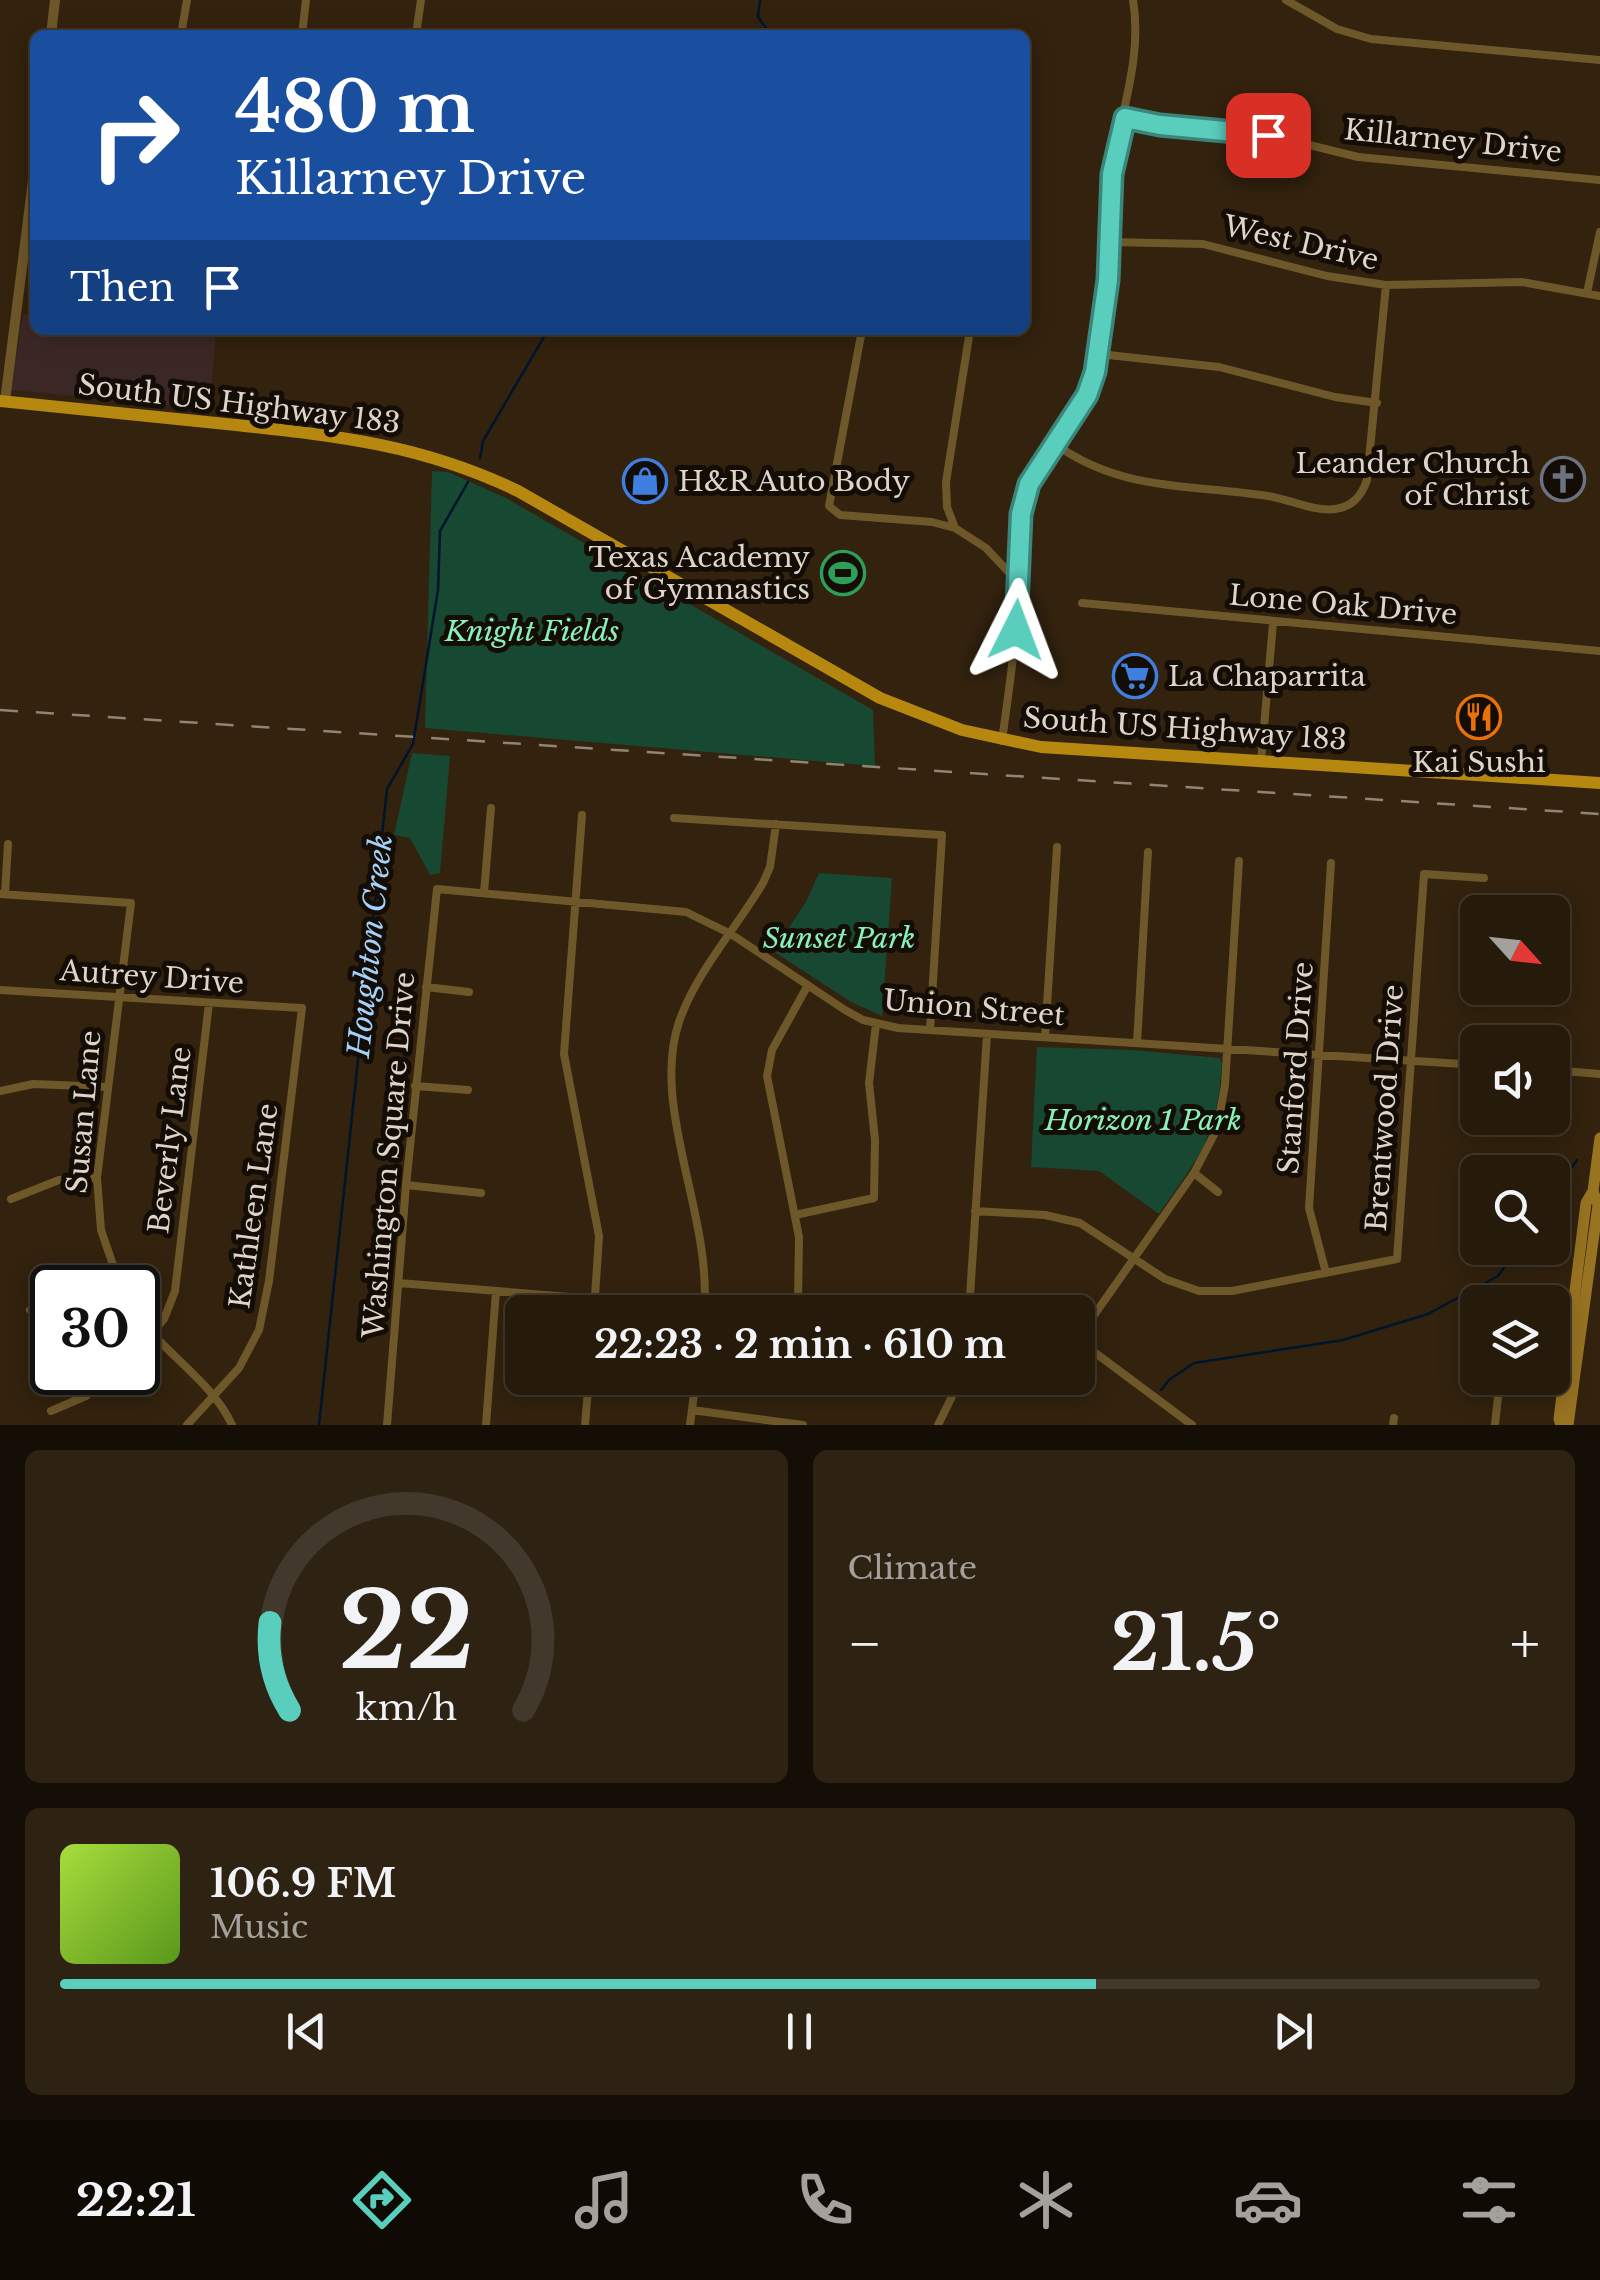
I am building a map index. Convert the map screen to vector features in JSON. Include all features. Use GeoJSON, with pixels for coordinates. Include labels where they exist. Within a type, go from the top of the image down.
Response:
{"type":"FeatureCollection","features":[{"type":"Feature","properties":{"kind":"main road","name":"South US Highway 183"},"geometry":{"type":"LineString","coordinates":[[3,401],[370,441],[445,460],[518,490],[880,698],[912,713],[1002,740],[1041,746],[1600,783]]}},
{"type":"Feature","properties":{"kind":"main road"},"geometry":{"type":"LineString","coordinates":[[1564,1425],[1559,1419],[1586,1203],[1597,1191],[1600,1138]]}},
{"type":"Feature","properties":{"kind":"street"},"geometry":{"type":"LineString","coordinates":[[52,30],[55,0]]}},
{"type":"Feature","properties":{"kind":"street"},"geometry":{"type":"LineString","coordinates":[[182,30],[187,0]]}},
{"type":"Feature","properties":{"kind":"street"},"geometry":{"type":"LineString","coordinates":[[303,30],[306,0]]}},
{"type":"Feature","properties":{"kind":"street"},"geometry":{"type":"LineString","coordinates":[[417,30],[421,0]]}},
{"type":"Feature","properties":{"kind":"street"},"geometry":{"type":"LineString","coordinates":[[1002,740],[1012,666],[1021,514],[1026,494],[1038,466],[1087,395],[1099,354],[1112,174],[1137,34],[1133,0]]}},
{"type":"Feature","properties":{"kind":"street"},"geometry":{"type":"LineString","coordinates":[[1286,0],[1338,29],[1371,39],[1600,60]]}},
{"type":"Feature","properties":{"kind":"street","name":"Killarney Drive"},"geometry":{"type":"LineString","coordinates":[[1125,118],[1268,135],[1358,157],[1600,180]]}},
{"type":"Feature","properties":{"kind":"street"},"geometry":{"type":"LineString","coordinates":[[1587,293],[1600,232]]}},
{"type":"Feature","properties":{"kind":"street","name":"West Drive"},"geometry":{"type":"LineString","coordinates":[[1110,242],[1203,244],[1327,276],[1386,285],[1522,282],[1600,296]]}},
{"type":"Feature","properties":{"kind":"street"},"geometry":{"type":"LineString","coordinates":[[3,401],[30,248]]}},
{"type":"Feature","properties":{"kind":"street"},"geometry":{"type":"LineString","coordinates":[[1055,444],[1096,468],[1136,482],[1265,496],[1333,510],[1355,500],[1364,488],[1377,403],[1386,285]]}},
{"type":"Feature","properties":{"kind":"street"},"geometry":{"type":"LineString","coordinates":[[861,335],[829,506],[840,515],[932,522],[955,528],[986,548],[1018,582]]}},
{"type":"Feature","properties":{"kind":"street"},"geometry":{"type":"LineString","coordinates":[[955,528],[947,508],[946,482],[969,335]]}},
{"type":"Feature","properties":{"kind":"street"},"geometry":{"type":"LineString","coordinates":[[1099,354],[1219,367],[1335,397],[1377,403]]}},
{"type":"Feature","properties":{"kind":"street","name":"Lone Oak Drive"},"geometry":{"type":"LineString","coordinates":[[1082,603],[1600,650]]}},
{"type":"Feature","properties":{"kind":"street"},"geometry":{"type":"LineString","coordinates":[[1261,761],[1273,623]]}},
{"type":"Feature","properties":{"kind":"street"},"geometry":{"type":"LineString","coordinates":[[484,893],[491,808]]}},
{"type":"Feature","properties":{"kind":"street"},"geometry":{"type":"LineString","coordinates":[[582,815],[564,1054],[596,1218],[599,1254],[595,1295]]}},
{"type":"Feature","properties":{"kind":"street"},"geometry":{"type":"LineString","coordinates":[[674,818],[942,835],[930,1030]]}},
{"type":"Feature","properties":{"kind":"street"},"geometry":{"type":"LineString","coordinates":[[705,1295],[697,1213],[672,1096],[671,1062],[686,1005],[770,866],[776,824]]}},
{"type":"Feature","properties":{"kind":"street"},"geometry":{"type":"LineString","coordinates":[[2,894],[8,844]]}},
{"type":"Feature","properties":{"kind":"street"},"geometry":{"type":"LineString","coordinates":[[1045,1037],[1057,847]]}},
{"type":"Feature","properties":{"kind":"street"},"geometry":{"type":"LineString","coordinates":[[1137,1043],[1148,852]]}},
{"type":"Feature","properties":{"kind":"street"},"geometry":{"type":"LineString","coordinates":[[1095,1315],[1194,1174],[1210,1147],[1222,1114],[1239,862]]}},
{"type":"Feature","properties":{"kind":"street","name":"Stanford Drive"},"geometry":{"type":"LineString","coordinates":[[1326,1273],[1310,1208],[1332,863]]}},
{"type":"Feature","properties":{"kind":"street","name":"Brentwood Drive"},"geometry":{"type":"LineString","coordinates":[[975,1211],[1066,1218],[1096,1231],[1182,1287],[1215,1293],[1397,1259],[1424,874],[1484,878]]}},
{"type":"Feature","properties":{"kind":"street","name":"Union Street"},"geometry":{"type":"LineString","coordinates":[[437,888],[686,912],[731,934],[846,1010],[876,1024],[1460,1064]]}},
{"type":"Feature","properties":{"kind":"street","name":"Washington Square Drive"},"geometry":{"type":"LineString","coordinates":[[386,1425],[437,888]]}},
{"type":"Feature","properties":{"kind":"street","name":"Susan Lane"},"geometry":{"type":"LineString","coordinates":[[2,894],[130,903],[97,1178],[100,1230],[111,1265]]}},
{"type":"Feature","properties":{"kind":"street"},"geometry":{"type":"LineString","coordinates":[[798,1295],[800,1253],[795,1215],[767,1076],[772,1050],[808,985]]}},
{"type":"Feature","properties":{"kind":"street"},"geometry":{"type":"LineString","coordinates":[[426,987],[469,992]]}},
{"type":"Feature","properties":{"kind":"street","name":"Autrey Drive"},"geometry":{"type":"LineString","coordinates":[[0,990],[302,1008]]}},
{"type":"Feature","properties":{"kind":"street","name":"Beverly Lane"},"geometry":{"type":"LineString","coordinates":[[160,1325],[176,1291],[209,1004]]}},
{"type":"Feature","properties":{"kind":"street","name":"Kathleen Lane"},"geometry":{"type":"LineString","coordinates":[[187,1425],[214,1398],[250,1350],[266,1304],[302,1008]]}},
{"type":"Feature","properties":{"kind":"street"},"geometry":{"type":"LineString","coordinates":[[795,1215],[874,1198],[875,1140],[868,1083],[876,1024]]}},
{"type":"Feature","properties":{"kind":"street"},"geometry":{"type":"LineString","coordinates":[[970,1295],[987,1034]]}},
{"type":"Feature","properties":{"kind":"street"},"geometry":{"type":"LineString","coordinates":[[1570,1072],[1600,1074]]}},
{"type":"Feature","properties":{"kind":"street"},"geometry":{"type":"LineString","coordinates":[[0,1091],[33,1084],[108,1087]]}},
{"type":"Feature","properties":{"kind":"street"},"geometry":{"type":"LineString","coordinates":[[416,1086],[468,1090]]}},
{"type":"Feature","properties":{"kind":"street"},"geometry":{"type":"LineString","coordinates":[[1194,1174],[1218,1192]]}},
{"type":"Feature","properties":{"kind":"street"},"geometry":{"type":"LineString","coordinates":[[11,1199],[58,1180],[97,1178]]}},
{"type":"Feature","properties":{"kind":"street"},"geometry":{"type":"LineString","coordinates":[[406,1185],[480,1192]]}},
{"type":"Feature","properties":{"kind":"street"},"geometry":{"type":"LineString","coordinates":[[399,1283],[546,1295]]}},
{"type":"Feature","properties":{"kind":"street"},"geometry":{"type":"LineString","coordinates":[[486,1425],[496,1291]]}},
{"type":"Feature","properties":{"kind":"street"},"geometry":{"type":"LineString","coordinates":[[160,1344],[214,1398],[232,1425]]}},
{"type":"Feature","properties":{"kind":"street"},"geometry":{"type":"LineString","coordinates":[[1095,1352],[1192,1425]]}},
{"type":"Feature","properties":{"kind":"street"},"geometry":{"type":"LineString","coordinates":[[51,1411],[87,1395]]}},
{"type":"Feature","properties":{"kind":"street"},"geometry":{"type":"LineString","coordinates":[[585,1425],[588,1395]]}},
{"type":"Feature","properties":{"kind":"street"},"geometry":{"type":"LineString","coordinates":[[690,1425],[694,1395]]}},
{"type":"Feature","properties":{"kind":"street"},"geometry":{"type":"LineString","coordinates":[[938,1425],[953,1395]]}},
{"type":"Feature","properties":{"kind":"street"},"geometry":{"type":"LineString","coordinates":[[1495,1425],[1498,1395]]}},
{"type":"Feature","properties":{"kind":"street"},"geometry":{"type":"LineString","coordinates":[[692,1410],[802,1425]]}},
{"type":"Feature","properties":{"kind":"shaded area"},"geometry":{"type":"Polygon","coordinates":[[[23,314],[30,315],[30,335],[216,335],[210,409],[11,390],[23,314]]]}},
{"type":"Feature","properties":{"kind":"green space","name":"Knight Fields"},"geometry":{"type":"Polygon","coordinates":[[[432,471],[448,472],[506,498],[873,710],[875,766],[425,728],[432,471]]]}},
{"type":"Feature","properties":{"kind":"green space"},"geometry":{"type":"Polygon","coordinates":[[[412,753],[450,756],[440,873],[430,875],[410,838],[394,835],[412,753]]]}},
{"type":"Feature","properties":{"kind":"green space","name":"Sunset Park"},"geometry":{"type":"Polygon","coordinates":[[[819,873],[892,878],[882,1016],[851,1002],[773,951],[806,902],[819,873]]]}},
{"type":"Feature","properties":{"kind":"green space","name":"Horizon 1 Park"},"geometry":{"type":"Polygon","coordinates":[[[1037,1047],[1220,1058],[1219,1090],[1211,1129],[1196,1160],[1159,1214],[1099,1171],[1031,1167],[1037,1047]]]}},
{"type":"Feature","properties":{"kind":"waterway","name":"Houghton Creek"},"geometry":{"type":"LineString","coordinates":[[760,0],[758,17],[767,30]]}},
{"type":"Feature","properties":{"kind":"waterway","name":"Houghton Creek"},"geometry":{"type":"LineString","coordinates":[[480,458],[483,441],[545,335]]}},
{"type":"Feature","properties":{"kind":"waterway","name":"Houghton Creek"},"geometry":{"type":"LineString","coordinates":[[319,1425],[387,789],[413,744],[438,590],[440,531],[468,482]]}},
{"type":"Feature","properties":{"kind":"waterway"},"geometry":{"type":"LineString","coordinates":[[1570,1170],[1577,1160]]}},
{"type":"Feature","properties":{"kind":"waterway"},"geometry":{"type":"LineString","coordinates":[[1161,1390],[1194,1363],[1343,1340],[1428,1314],[1498,1276],[1506,1265]]}},
{"type":"Feature","properties":{"kind":"railway"},"geometry":{"type":"LineString","coordinates":[[0,710],[1600,814]]}},
{"type":"Feature","properties":{"kind":"place","name":"Leander Church of Christ"},"geometry":{"type":"Point","coordinates":[1563,479]}},
{"type":"Feature","properties":{"kind":"place","name":"H&R Auto Body"},"geometry":{"type":"Point","coordinates":[645,481]}},
{"type":"Feature","properties":{"kind":"place","name":"Texas Academy of Gymnastics"},"geometry":{"type":"Point","coordinates":[843,573]}},
{"type":"Feature","properties":{"kind":"place","name":"La Chaparrita"},"geometry":{"type":"Point","coordinates":[1135,676]}},
{"type":"Feature","properties":{"kind":"place","name":"Kai Sushi"},"geometry":{"type":"Point","coordinates":[1479,717]}},
{"type":"Feature","properties":{"kind":"route"},"geometry":{"type":"LineString","coordinates":[[1016,630],[1021,514],[1029,484],[1087,395],[1095,372],[1108,280],[1112,174],[1125,118],[1198,130],[1268,135]]}}]}
